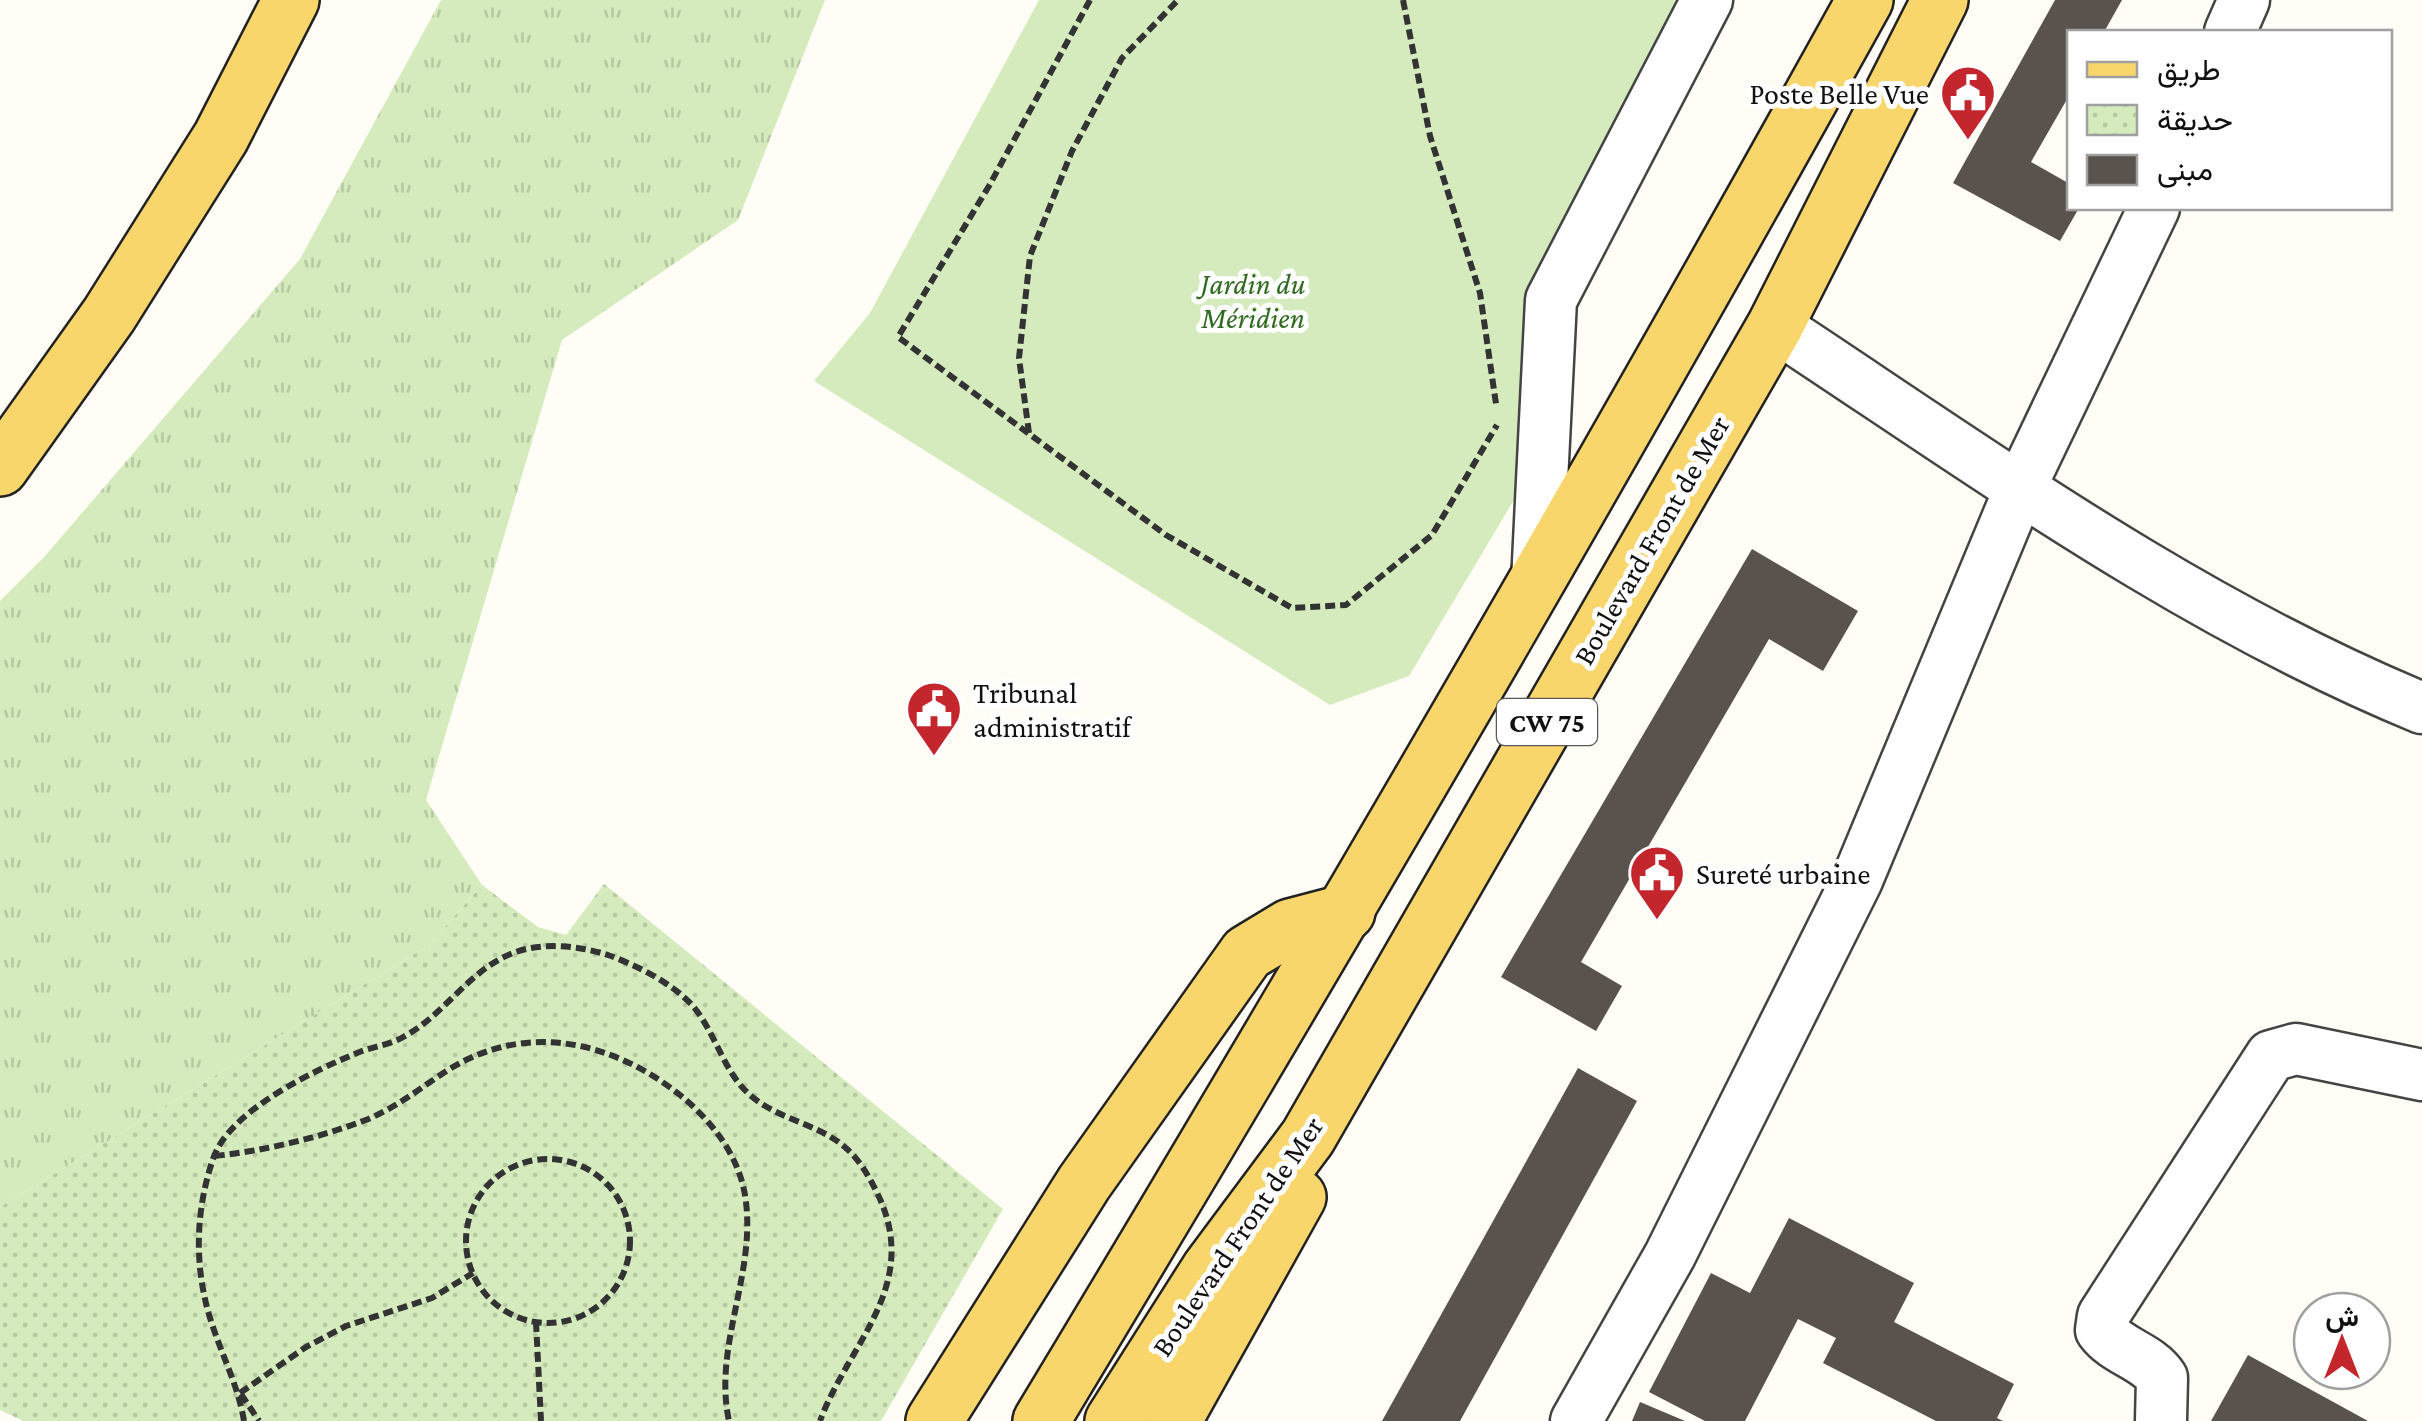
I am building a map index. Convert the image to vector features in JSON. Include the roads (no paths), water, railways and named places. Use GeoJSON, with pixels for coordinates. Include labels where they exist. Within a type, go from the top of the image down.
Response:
{"type":"FeatureCollection","features":[{"type":"Feature","properties":{"kind":"main road"},"geometry":{"type":"LineString","coordinates":[[0,468],[109,315],[221,137],[291,0]]}},
{"type":"Feature","properties":{"kind":"main road","name":"CW 75"},"geometry":{"type":"LineString","coordinates":[[1041,1421],[1346,912],[1865,0]]}},
{"type":"Feature","properties":{"kind":"main road","name":"Boulevard Front de Mer"},"geometry":{"type":"LineString","coordinates":[[1114,1421],[1209,1270],[1308,1137],[1774,326],[1940,0]]}},
{"type":"Feature","properties":{"kind":"main road"},"geometry":{"type":"LineString","coordinates":[[934,1421],[1084,1184],[1248,953],[1290,928],[1346,912]]}},
{"type":"Feature","properties":{"kind":"main road"},"geometry":{"type":"LineString","coordinates":[[1173,1421],[1294,1206],[1307,1173],[1308,1137]]}},
{"type":"Feature","properties":{"kind":"street"},"geometry":{"type":"LineString","coordinates":[[1536,582],[1550,300],[1707,0]]}},
{"type":"Feature","properties":{"kind":"street"},"geometry":{"type":"LineString","coordinates":[[2231,30],[2244,0]]}},
{"type":"Feature","properties":{"kind":"street"},"geometry":{"type":"LineString","coordinates":[[1576,1421],[1670,1255],[1857,880],[2021,486],[2153,210]]}},
{"type":"Feature","properties":{"kind":"street"},"geometry":{"type":"LineString","coordinates":[[1774,326],[2191,594],[2355,679],[2422,708]]}},
{"type":"Feature","properties":{"kind":"street"},"geometry":{"type":"LineString","coordinates":[[2160,1421],[2165,1394],[2162,1378],[2150,1366],[2109,1342],[2101,1330],[2103,1316],[2271,1056],[2296,1049],[2422,1075]]}},
{"type":"Feature","properties":{"kind":"place","name":"Poste Belle Vue"},"geometry":{"type":"Point","coordinates":[1968,142]}},
{"type":"Feature","properties":{"kind":"place","name":"Tribunal administratif"},"geometry":{"type":"Point","coordinates":[934,758]}},
{"type":"Feature","properties":{"kind":"place","name":"Sureté urbaine"},"geometry":{"type":"Point","coordinates":[1657,922]}},
{"type":"Feature","properties":{"kind":"park label","name":"Jardin du Méridien"},"geometry":{"type":"Point","coordinates":[1253,300]}}]}
